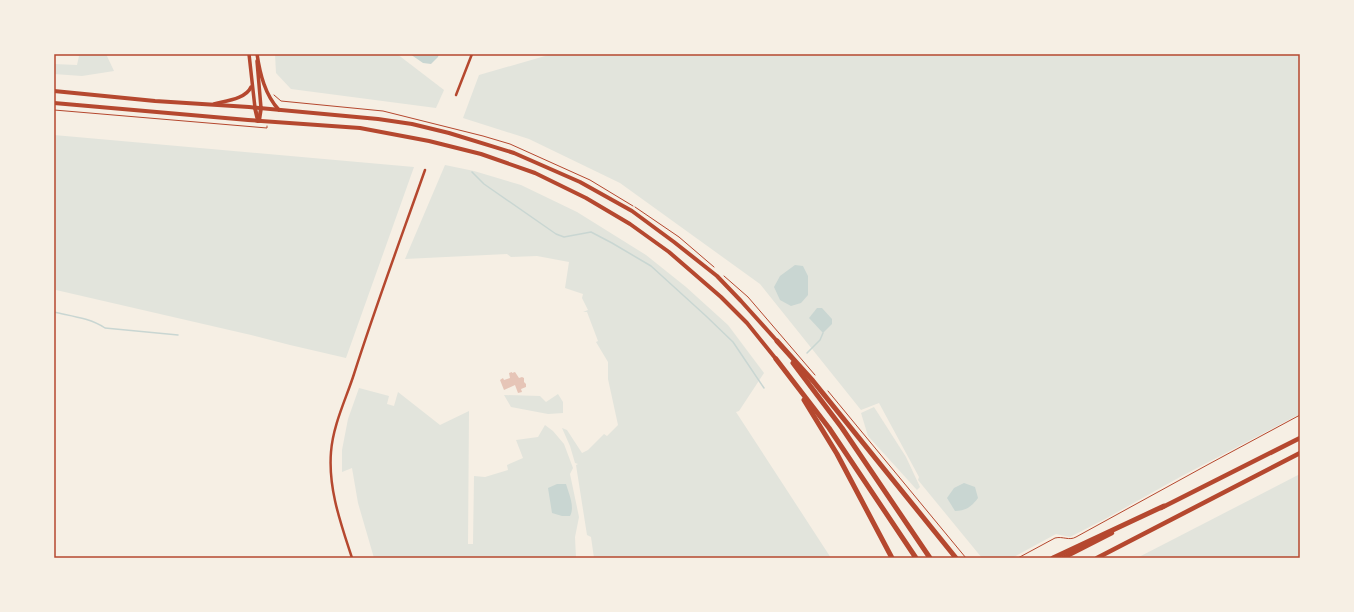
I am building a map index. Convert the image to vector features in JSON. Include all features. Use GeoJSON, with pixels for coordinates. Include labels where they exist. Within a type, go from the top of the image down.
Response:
{"type":"FeatureCollection","features":[{"type":"Feature","properties":{"kind":"highway"},"geometry":{"type":"LineString","coordinates":[[777,342],[842,428],[930,558]]}},
{"type":"Feature","properties":{"kind":"highway"},"geometry":{"type":"LineString","coordinates":[[777,342],[813,381],[956,558]]}},
{"type":"Feature","properties":{"kind":"highway"},"geometry":{"type":"LineString","coordinates":[[776,359],[829,428],[916,558]]}},
{"type":"Feature","properties":{"kind":"highway"},"geometry":{"type":"LineString","coordinates":[[790,376],[833,447],[892,558]]}},
{"type":"Feature","properties":{"kind":"highway"},"geometry":{"type":"LineString","coordinates":[[1064,558],[1300,438]]}},
{"type":"Feature","properties":{"kind":"highway"},"geometry":{"type":"LineString","coordinates":[[1096,558],[1300,453]]}},
{"type":"Feature","properties":{"kind":"highway"},"geometry":{"type":"LineString","coordinates":[[1053,558],[1164,506]]}},
{"type":"Feature","properties":{"kind":"main road"},"geometry":{"type":"LineString","coordinates":[[249,54],[251,84],[259,121]]}},
{"type":"Feature","properties":{"kind":"main road"},"geometry":{"type":"LineString","coordinates":[[257,54],[261,108],[259,121]]}},
{"type":"Feature","properties":{"kind":"main road"},"geometry":{"type":"LineString","coordinates":[[257,54],[266,91],[279,110]]}},
{"type":"Feature","properties":{"kind":"main road"},"geometry":{"type":"LineString","coordinates":[[211,105],[245,94],[250,90],[251,84]]}},
{"type":"Feature","properties":{"kind":"main road"},"geometry":{"type":"LineString","coordinates":[[54,91],[155,101],[261,108],[378,119],[412,124],[449,133],[514,153],[580,182],[632,212],[717,276],[777,342]]}},
{"type":"Feature","properties":{"kind":"main road"},"geometry":{"type":"LineString","coordinates":[[54,102],[259,121],[346,127],[429,140],[480,154],[535,173],[592,202],[630,224],[670,252],[696,273],[747,323],[776,359]]}},
{"type":"Feature","properties":{"kind":"street"},"geometry":{"type":"LineString","coordinates":[[456,95],[472,54]]}},
{"type":"Feature","properties":{"kind":"street"},"geometry":{"type":"LineString","coordinates":[[352,558],[337,512],[334,497],[331,452],[335,429],[425,170]]}},
{"type":"Feature","properties":{"kind":"path"},"geometry":{"type":"LineString","coordinates":[[274,95],[281,101],[383,111],[510,144],[590,180],[638,209],[679,237],[714,267]]}},
{"type":"Feature","properties":{"kind":"path"},"geometry":{"type":"LineString","coordinates":[[54,110],[267,128]]}},
{"type":"Feature","properties":{"kind":"path"},"geometry":{"type":"LineString","coordinates":[[719,272],[748,297],[815,375]]}},
{"type":"Feature","properties":{"kind":"path"},"geometry":{"type":"LineString","coordinates":[[825,387],[966,558]]}},
{"type":"Feature","properties":{"kind":"path"},"geometry":{"type":"LineString","coordinates":[[1018,558],[1055,538],[1061,537],[1068,539],[1076,537],[1300,415]]}},
{"type":"Feature","properties":{"kind":"shaded area"},"geometry":{"type":"Polygon","coordinates":[[[70,54],[106,54],[114,71],[82,76],[54,74],[54,64],[77,65],[79,56],[70,54]]]}},
{"type":"Feature","properties":{"kind":"shaded area"},"geometry":{"type":"Polygon","coordinates":[[[275,54],[397,54],[444,90],[436,108],[291,89],[276,73],[275,54]]]}},
{"type":"Feature","properties":{"kind":"shaded area"},"geometry":{"type":"Polygon","coordinates":[[[410,54],[439,54],[431,64],[423,63],[410,54]]]}},
{"type":"Feature","properties":{"kind":"shaded area"},"geometry":{"type":"Polygon","coordinates":[[[552,54],[1300,54],[1300,414],[1070,537],[1056,534],[1012,558],[982,558],[918,480],[919,477],[879,403],[861,410],[760,284],[620,183],[529,139],[463,118],[479,75],[552,54]]]}},
{"type":"Feature","properties":{"kind":"shaded area"},"geometry":{"type":"Polygon","coordinates":[[[54,135],[414,167],[346,358],[56,290],[54,291],[54,135]]]}},
{"type":"Feature","properties":{"kind":"shaded area"},"geometry":{"type":"Polygon","coordinates":[[[445,165],[474,171],[521,185],[577,212],[646,255],[686,287],[728,325],[764,373],[739,411],[736,412],[831,558],[594,558],[591,537],[587,535],[576,465],[578,464],[575,463],[570,446],[562,428],[567,430],[582,453],[588,450],[604,434],[607,436],[618,425],[608,379],[608,362],[596,342],[598,341],[587,312],[583,312],[588,310],[582,298],[583,294],[565,288],[569,262],[537,256],[511,257],[507,254],[405,259],[445,165]]]}},
{"type":"Feature","properties":{"kind":"shaded area"},"geometry":{"type":"Polygon","coordinates":[[[795,265],[803,266],[808,276],[808,295],[801,303],[791,306],[780,300],[774,287],[780,276],[795,265]]]}},
{"type":"Feature","properties":{"kind":"shaded area"},"geometry":{"type":"Polygon","coordinates":[[[817,308],[822,308],[832,319],[832,324],[823,333],[809,318],[817,308]]]}},
{"type":"Feature","properties":{"kind":"shaded area"},"geometry":{"type":"Polygon","coordinates":[[[359,388],[389,396],[387,404],[394,406],[398,392],[440,425],[469,411],[468,544],[473,544],[474,476],[485,477],[508,470],[507,465],[523,458],[516,440],[538,437],[545,425],[553,431],[564,444],[573,468],[570,474],[579,517],[575,537],[576,558],[374,558],[358,503],[352,468],[342,472],[342,450],[348,419],[359,388]]]}},
{"type":"Feature","properties":{"kind":"shaded area"},"geometry":{"type":"Polygon","coordinates":[[[558,394],[563,402],[563,413],[548,414],[511,407],[504,395],[540,396],[546,402],[558,394]]]}},
{"type":"Feature","properties":{"kind":"shaded area"},"geometry":{"type":"Polygon","coordinates":[[[874,407],[906,457],[920,487],[917,490],[868,436],[861,413],[874,407]]]}},
{"type":"Feature","properties":{"kind":"shaded area"},"geometry":{"type":"Polygon","coordinates":[[[1300,474],[1300,558],[1137,558],[1300,474]]]}},
{"type":"Feature","properties":{"kind":"shaded area"},"geometry":{"type":"Polygon","coordinates":[[[964,483],[975,487],[978,498],[968,508],[955,511],[947,498],[954,488],[964,483]]]}},
{"type":"Feature","properties":{"kind":"shaded area"},"geometry":{"type":"Polygon","coordinates":[[[557,484],[566,484],[572,505],[570,516],[562,516],[552,513],[548,488],[557,484]]]}},
{"type":"Feature","properties":{"kind":"building"},"geometry":{"type":"Polygon","coordinates":[[[515,372],[519,378],[524,378],[526,387],[521,389],[522,392],[518,393],[515,385],[504,390],[500,380],[503,378],[504,380],[510,378],[509,373],[515,372]]]}},
{"type":"Feature","properties":{"kind":"waterway"},"geometry":{"type":"LineString","coordinates":[[472,172],[484,184],[556,234],[564,237],[591,232],[651,266],[733,342],[764,388]]}},
{"type":"Feature","properties":{"kind":"waterway"},"geometry":{"type":"LineString","coordinates":[[54,312],[87,320],[105,328],[178,335]]}},
{"type":"Feature","properties":{"kind":"waterway"},"geometry":{"type":"LineString","coordinates":[[807,353],[820,340],[823,333]]}}]}
